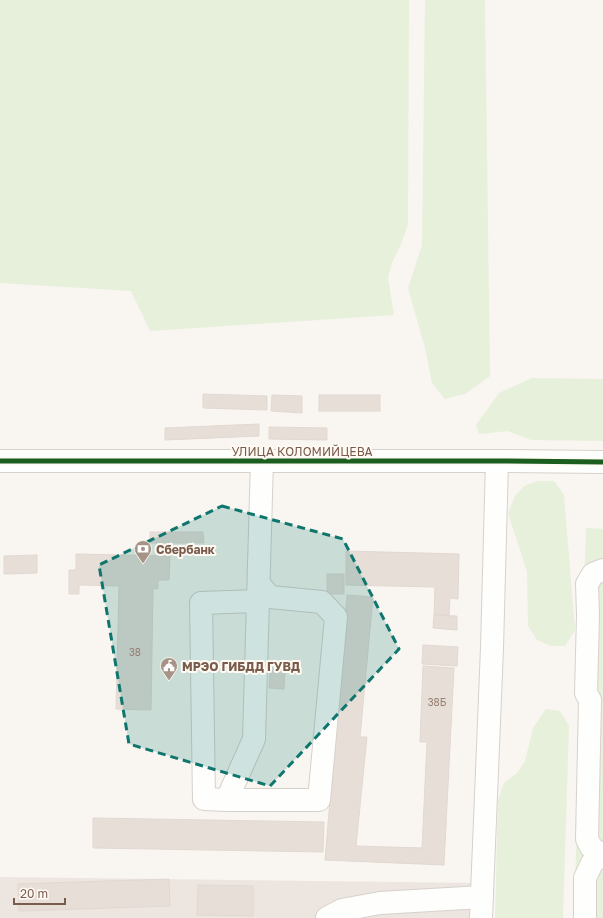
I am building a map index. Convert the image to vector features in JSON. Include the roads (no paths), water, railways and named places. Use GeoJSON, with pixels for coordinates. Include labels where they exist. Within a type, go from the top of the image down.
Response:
{"type":"FeatureCollection","features":[{"type":"Feature","properties":{"kind":"street","name":"УЛИЦА КОЛОМИЙЦЕВА"},"geometry":{"type":"LineString","coordinates":[[0,461],[603,462]]}},
{"type":"Feature","properties":{"kind":"street"},"geometry":{"type":"LineString","coordinates":[[227,800],[254,739],[262,461]]}},
{"type":"Feature","properties":{"kind":"street"},"geometry":{"type":"LineString","coordinates":[[481,918],[492,648],[497,461]]}},
{"type":"Feature","properties":{"kind":"street"},"geometry":{"type":"LineString","coordinates":[[585,918],[586,878],[592,863],[602,855],[591,847],[586,839],[596,700],[586,693],[588,584],[593,574],[603,570]]}},
{"type":"Feature","properties":{"kind":"street"},"geometry":{"type":"LineString","coordinates":[[258,592],[270,597],[322,602],[336,617],[319,800],[204,799],[201,604],[258,592]]}},
{"type":"Feature","properties":{"kind":"street"},"geometry":{"type":"LineString","coordinates":[[327,918],[342,910],[380,903],[482,896]]}},
{"type":"Feature","properties":{"kind":"place","name":"Сбербанк"},"geometry":{"type":"Point","coordinates":[143,564]}},
{"type":"Feature","properties":{"kind":"place","name":"МРЭО ГИБДД ГУВД"},"geometry":{"type":"Point","coordinates":[169,681]}}]}
